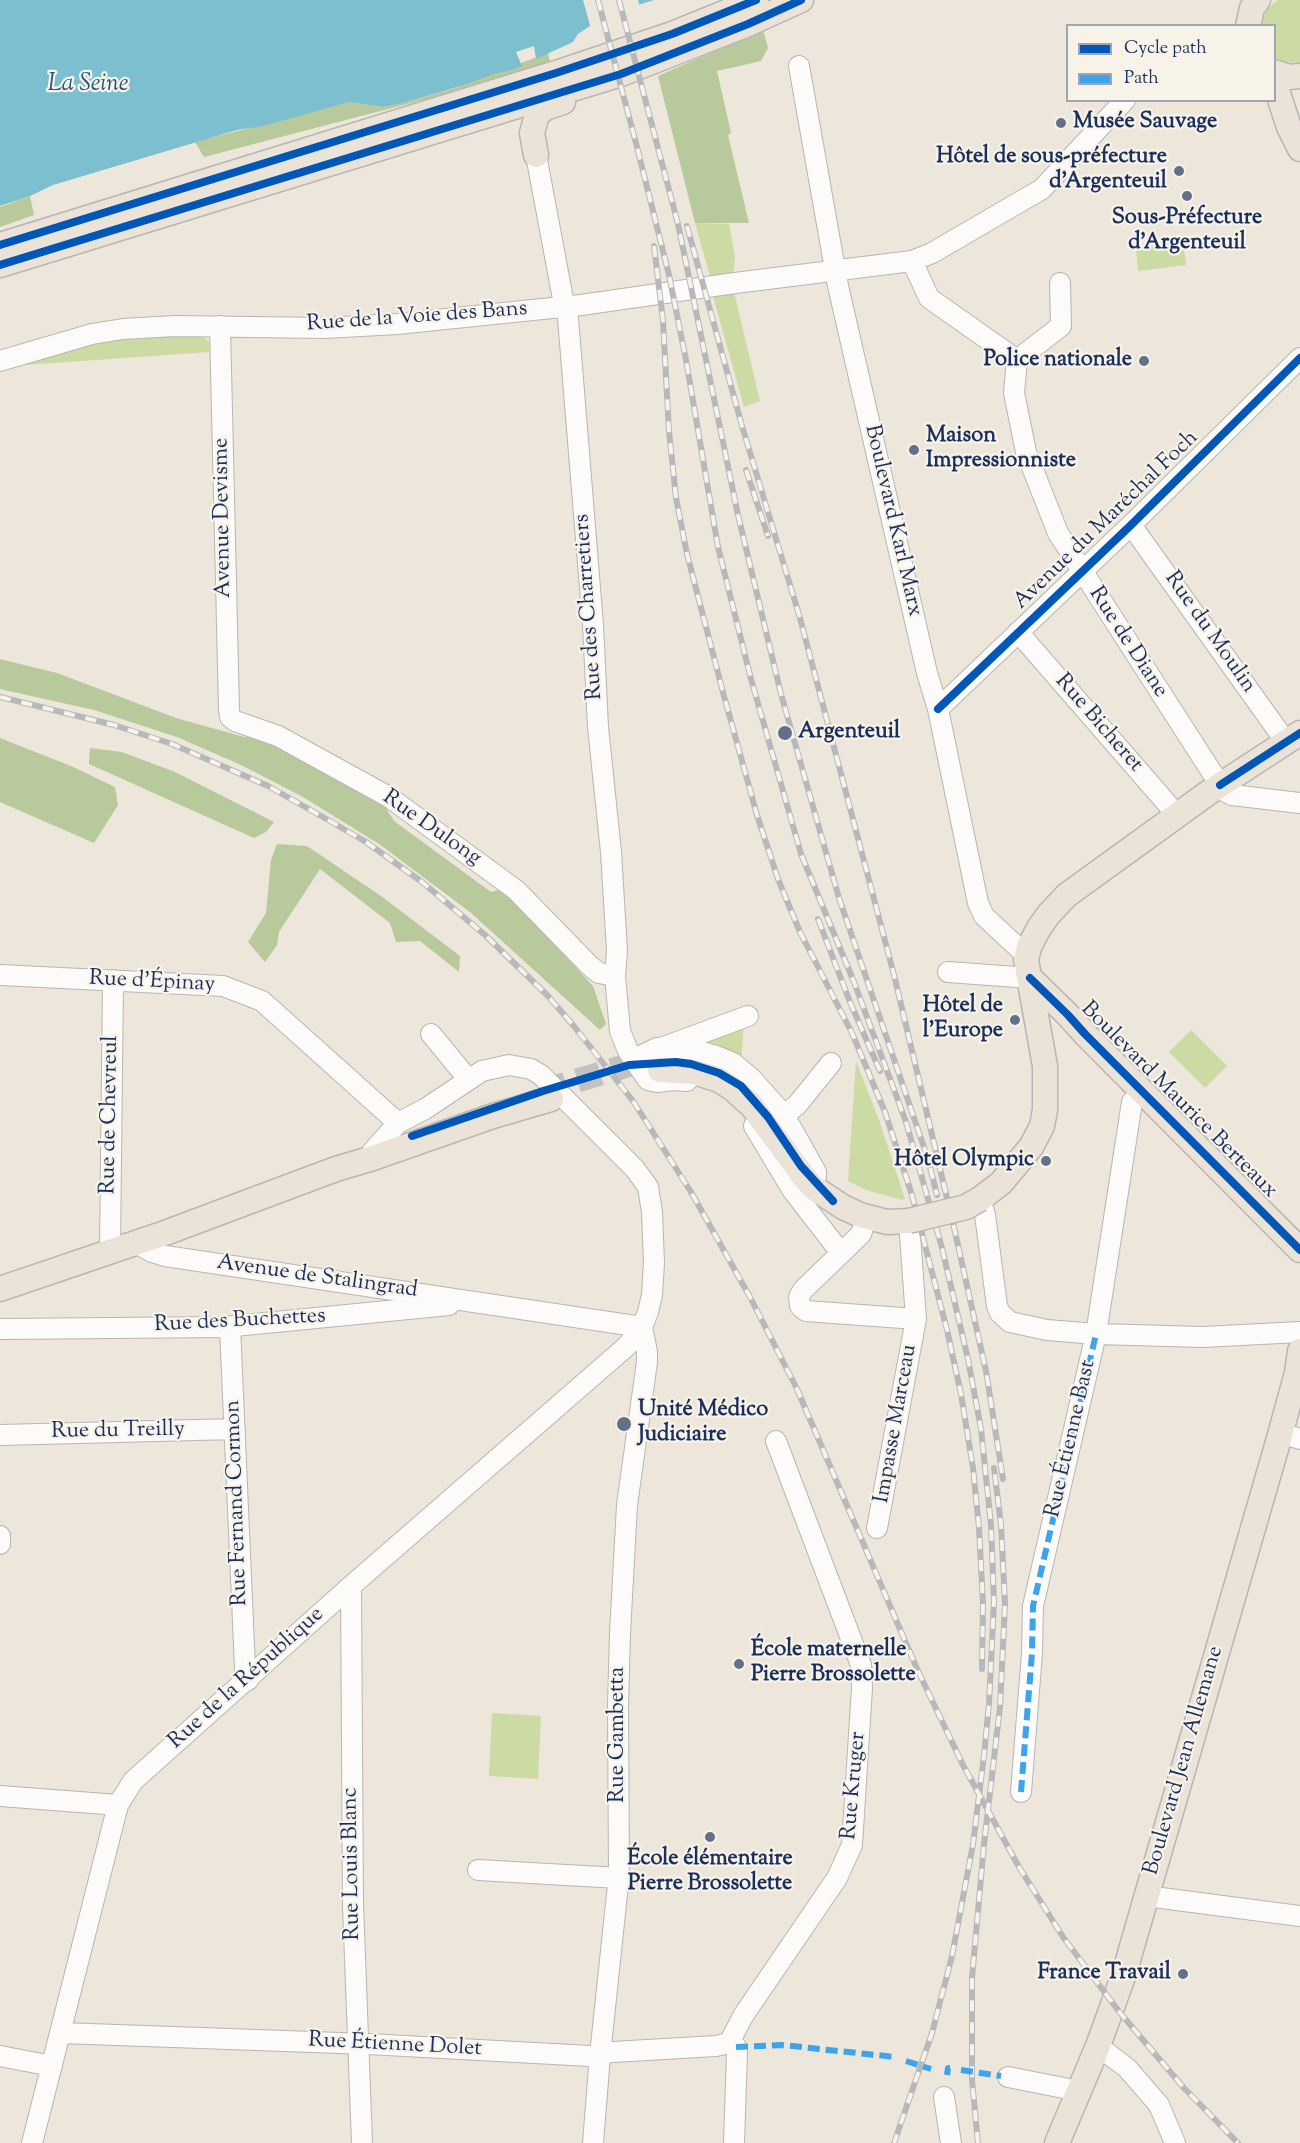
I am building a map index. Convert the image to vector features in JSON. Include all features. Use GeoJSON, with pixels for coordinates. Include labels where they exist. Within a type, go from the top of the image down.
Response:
{"type":"FeatureCollection","features":[{"type":"Feature","properties":{"kind":"main road"},"geometry":{"type":"LineString","coordinates":[[0,245],[556,73],[672,34],[756,0]]}},
{"type":"Feature","properties":{"kind":"main road"},"geometry":{"type":"LineString","coordinates":[[0,265],[621,74],[748,24],[801,0]]}},
{"type":"Feature","properties":{"kind":"main road"},"geometry":{"type":"LineString","coordinates":[[1276,72],[1289,77],[1300,76]]}},
{"type":"Feature","properties":{"kind":"main road"},"geometry":{"type":"LineString","coordinates":[[534,144],[537,115],[545,108],[605,89],[621,74]]}},
{"type":"Feature","properties":{"kind":"main road"},"geometry":{"type":"LineString","coordinates":[[1276,84],[1289,127],[1300,149]]}},
{"type":"Feature","properties":{"kind":"main road"},"geometry":{"type":"LineString","coordinates":[[473,118],[488,126],[510,123],[525,126],[534,144]]}},
{"type":"Feature","properties":{"kind":"main road"},"geometry":{"type":"LineString","coordinates":[[660,1060],[720,1080],[733,1089],[752,1106],[804,1177],[814,1188],[833,1201],[867,1217],[887,1222],[909,1221],[966,1207],[980,1199],[1016,1167],[1031,1147],[1042,1126],[1046,1110],[1047,1088],[1039,1023],[1028,967],[1039,928],[1067,895],[1220,785],[1293,738]]}},
{"type":"Feature","properties":{"kind":"main road","name":"Boulevard Maurice Berteaux"},"geometry":{"type":"LineString","coordinates":[[1028,967],[1068,1015],[1300,1250]]}},
{"type":"Feature","properties":{"kind":"main road"},"geometry":{"type":"LineString","coordinates":[[1039,1023],[1056,1015],[1068,1015]]}},
{"type":"Feature","properties":{"kind":"main road"},"geometry":{"type":"LineString","coordinates":[[660,1060],[706,1068],[730,1078],[741,1086],[768,1117],[813,1180],[833,1201]]}},
{"type":"Feature","properties":{"kind":"main road"},"geometry":{"type":"LineString","coordinates":[[0,1289],[136,1243],[336,1169],[374,1158],[547,1095],[372,1152],[336,1169]]}},
{"type":"Feature","properties":{"kind":"main road","name":"Boulevard Jean Allemane"},"geometry":{"type":"LineString","coordinates":[[1057,2143],[1080,2093],[1124,1974],[1146,1896],[1290,1436],[1299,1364]]}},
{"type":"Feature","properties":{"kind":"street","name":"Boulevard Karl Marx"},"geometry":{"type":"LineString","coordinates":[[799,66],[835,270],[927,674],[938,709],[980,910],[1028,967]]}},
{"type":"Feature","properties":{"kind":"street","name":"Rue de la Voie des Bans"},"geometry":{"type":"LineString","coordinates":[[0,361],[92,334],[123,329],[175,326],[324,328],[397,324],[565,307],[912,261],[932,253],[1042,189],[1123,102]]}},
{"type":"Feature","properties":{"kind":"street","name":"Rue des Charretiers"},"geometry":{"type":"LineString","coordinates":[[534,144],[568,318],[594,635],[598,726],[611,852],[617,951],[615,976],[620,1031],[628,1051],[643,1074],[652,1082],[689,1081],[715,1089],[739,1107],[752,1123],[793,1191],[841,1253]]}},
{"type":"Feature","properties":{"kind":"street"},"geometry":{"type":"LineString","coordinates":[[912,261],[929,298],[1017,360],[1061,326],[1060,283]]}},
{"type":"Feature","properties":{"kind":"street","name":"Avenue Devisme"},"geometry":{"type":"LineString","coordinates":[[220,326],[229,710]]}},
{"type":"Feature","properties":{"kind":"street","name":"Avenue du Maréchal Foch"},"geometry":{"type":"LineString","coordinates":[[938,709],[1131,525],[1300,358]]}},
{"type":"Feature","properties":{"kind":"street","name":"Rue de Diane"},"geometry":{"type":"LineString","coordinates":[[1017,360],[1014,393],[1026,452],[1058,533],[1220,785]]}},
{"type":"Feature","properties":{"kind":"street","name":"Rue du Moulin"},"geometry":{"type":"LineString","coordinates":[[1131,525],[1293,738]]}},
{"type":"Feature","properties":{"kind":"street","name":"Rue Bicheret"},"geometry":{"type":"LineString","coordinates":[[1018,632],[1177,815]]}},
{"type":"Feature","properties":{"kind":"street","name":"Rue Dulong"},"geometry":{"type":"LineString","coordinates":[[229,710],[230,717],[235,721],[278,736],[389,797],[516,890],[599,973],[615,976]]}},
{"type":"Feature","properties":{"kind":"street"},"geometry":{"type":"LineString","coordinates":[[1220,785],[1224,791],[1232,795],[1300,803]]}},
{"type":"Feature","properties":{"kind":"street"},"geometry":{"type":"LineString","coordinates":[[948,972],[1028,967]]}},
{"type":"Feature","properties":{"kind":"street","name":"Rue d'Épinay"},"geometry":{"type":"LineString","coordinates":[[0,975],[224,986],[262,1001],[398,1123]]}},
{"type":"Feature","properties":{"kind":"street","name":"Rue de Chevreul"},"geometry":{"type":"LineString","coordinates":[[110,1251],[113,980]]}},
{"type":"Feature","properties":{"kind":"street"},"geometry":{"type":"LineString","coordinates":[[660,1060],[748,1016]]}},
{"type":"Feature","properties":{"kind":"street"},"geometry":{"type":"LineString","coordinates":[[431,1034],[468,1079]]}},
{"type":"Feature","properties":{"kind":"street"},"geometry":{"type":"LineString","coordinates":[[634,1059],[657,1047],[660,1060]]}},
{"type":"Feature","properties":{"kind":"street"},"geometry":{"type":"LineString","coordinates":[[660,1060],[694,1050],[733,1063],[751,1078],[784,1115],[816,1172],[813,1180]]}},
{"type":"Feature","properties":{"kind":"street"},"geometry":{"type":"LineString","coordinates":[[784,1115],[797,1105],[831,1063]]}},
{"type":"Feature","properties":{"kind":"street"},"geometry":{"type":"LineString","coordinates":[[372,1152],[398,1123],[425,1109],[482,1071],[498,1067],[519,1066],[541,1076],[635,1170],[648,1187],[652,1212],[654,1263],[652,1295],[642,1327]]}},
{"type":"Feature","properties":{"kind":"street","name":"Rue Étienne Bast"},"geometry":{"type":"LineString","coordinates":[[1021,1792],[1032,1653],[1033,1606],[1096,1334],[1132,1102],[1143,1092]]}},
{"type":"Feature","properties":{"kind":"street"},"geometry":{"type":"LineString","coordinates":[[980,1199],[985,1215],[996,1306],[1004,1319],[1016,1324],[1047,1330],[1096,1334],[1203,1337],[1300,1332]]}},
{"type":"Feature","properties":{"kind":"street"},"geometry":{"type":"LineString","coordinates":[[867,1217],[861,1234],[803,1290],[799,1297],[800,1306],[806,1311],[815,1313],[916,1319]]}},
{"type":"Feature","properties":{"kind":"street","name":"Impasse Marceau"},"geometry":{"type":"LineString","coordinates":[[878,1528],[916,1319],[909,1221]]}},
{"type":"Feature","properties":{"kind":"street","name":"Avenue de Stalingrad"},"geometry":{"type":"LineString","coordinates":[[136,1243],[165,1256],[642,1327]]}},
{"type":"Feature","properties":{"kind":"street","name":"Rue des Buchettes"},"geometry":{"type":"LineString","coordinates":[[0,1329],[230,1327],[478,1302]]}},
{"type":"Feature","properties":{"kind":"street","name":"Rue Fernand Cormon"},"geometry":{"type":"LineString","coordinates":[[230,1327],[248,1680]]}},
{"type":"Feature","properties":{"kind":"street","name":"Rue de la République"},"geometry":{"type":"LineString","coordinates":[[32,2143],[118,1805],[133,1781],[351,1586],[627,1346],[642,1327]]}},
{"type":"Feature","properties":{"kind":"street","name":"Rue Gambetta"},"geometry":{"type":"LineString","coordinates":[[592,2143],[619,1878],[620,1633],[627,1504],[647,1362],[642,1327]]}},
{"type":"Feature","properties":{"kind":"street","name":"Rue du Treilly"},"geometry":{"type":"LineString","coordinates":[[0,1435],[235,1429]]}},
{"type":"Feature","properties":{"kind":"street","name":"Rue Kruger"},"geometry":{"type":"LineString","coordinates":[[729,2043],[742,2016],[837,1878],[852,1845],[862,1688],[861,1665],[776,1442]]}},
{"type":"Feature","properties":{"kind":"street"},"geometry":{"type":"LineString","coordinates":[[0,1536],[0,1544]]}},
{"type":"Feature","properties":{"kind":"street","name":"Rue Louis Blanc"},"geometry":{"type":"LineString","coordinates":[[351,1586],[352,1905],[362,2143]]}},
{"type":"Feature","properties":{"kind":"street"},"geometry":{"type":"LineString","coordinates":[[0,1796],[118,1805]]}},
{"type":"Feature","properties":{"kind":"street"},"geometry":{"type":"LineString","coordinates":[[478,1870],[619,1878]]}},
{"type":"Feature","properties":{"kind":"street"},"geometry":{"type":"LineString","coordinates":[[1146,1896],[1300,1916]]}},
{"type":"Feature","properties":{"kind":"street","name":"Rue Étienne Dolet"},"geometry":{"type":"LineString","coordinates":[[61,2033],[358,2043],[600,2055],[729,2043]]}},
{"type":"Feature","properties":{"kind":"street"},"geometry":{"type":"LineString","coordinates":[[729,2043],[736,2047],[737,2052],[734,2143]]}},
{"type":"Feature","properties":{"kind":"street"},"geometry":{"type":"LineString","coordinates":[[1098,2046],[1127,2068],[1160,2105],[1175,2143]]}},
{"type":"Feature","properties":{"kind":"street"},"geometry":{"type":"LineString","coordinates":[[0,2056],[52,2066]]}},
{"type":"Feature","properties":{"kind":"street"},"geometry":{"type":"LineString","coordinates":[[1008,2077],[1080,2093]]}},
{"type":"Feature","properties":{"kind":"street"},"geometry":{"type":"LineString","coordinates":[[944,2097],[951,2143]]}},
{"type":"Feature","properties":{"kind":"green space"},"geometry":{"type":"Polygon","coordinates":[[[1278,0],[1300,0],[1300,63],[1283,62],[1276,58],[1276,24],[1261,24],[1267,9],[1278,0]]]}},
{"type":"Feature","properties":{"kind":"green space"},"geometry":{"type":"Polygon","coordinates":[[[763,30],[768,48],[761,61],[717,71],[731,133],[728,135],[749,223],[695,223],[658,76],[763,30]]]}},
{"type":"Feature","properties":{"kind":"green space"},"geometry":{"type":"Polygon","coordinates":[[[548,53],[550,63],[492,82],[204,157],[195,142],[349,102],[383,107],[403,103],[455,88],[548,53]]]}},
{"type":"Feature","properties":{"kind":"green space"},"geometry":{"type":"Polygon","coordinates":[[[30,196],[34,215],[0,227],[0,207],[30,196]]]}},
{"type":"Feature","properties":{"kind":"green space"},"geometry":{"type":"Polygon","coordinates":[[[695,223],[729,224],[735,258],[733,275],[711,280],[695,223]]]}},
{"type":"Feature","properties":{"kind":"green space"},"geometry":{"type":"Polygon","coordinates":[[[1183,242],[1186,265],[1138,271],[1136,248],[1183,242]]]}},
{"type":"Feature","properties":{"kind":"green space"},"geometry":{"type":"Polygon","coordinates":[[[734,292],[760,401],[744,407],[712,293],[734,292]]]}},
{"type":"Feature","properties":{"kind":"green space"},"geometry":{"type":"Polygon","coordinates":[[[202,335],[209,342],[209,352],[11,366],[48,354],[125,338],[202,335]]]}},
{"type":"Feature","properties":{"kind":"green space"},"geometry":{"type":"Polygon","coordinates":[[[0,659],[57,673],[176,718],[244,737],[262,735],[382,802],[394,821],[491,892],[503,889],[593,986],[606,1024],[600,1030],[470,912],[379,844],[303,797],[241,765],[177,737],[94,710],[0,689],[0,659]]]}},
{"type":"Feature","properties":{"kind":"green space"},"geometry":{"type":"Polygon","coordinates":[[[0,738],[71,766],[115,787],[118,805],[94,843],[0,802],[0,738]]]}},
{"type":"Feature","properties":{"kind":"green space"},"geometry":{"type":"Polygon","coordinates":[[[90,748],[122,752],[175,772],[274,822],[266,832],[254,838],[89,764],[90,748]]]}},
{"type":"Feature","properties":{"kind":"green space"},"geometry":{"type":"Polygon","coordinates":[[[277,844],[307,846],[381,896],[460,956],[459,972],[420,941],[396,942],[390,923],[320,869],[279,932],[277,945],[265,962],[248,942],[266,913],[271,860],[277,844]]]}},
{"type":"Feature","properties":{"kind":"green space"},"geometry":{"type":"Polygon","coordinates":[[[744,1024],[741,1062],[696,1040],[744,1024]]]}},
{"type":"Feature","properties":{"kind":"green space"},"geometry":{"type":"Polygon","coordinates":[[[1191,1030],[1227,1066],[1205,1088],[1169,1052],[1191,1030]]]}},
{"type":"Feature","properties":{"kind":"green space"},"geometry":{"type":"Polygon","coordinates":[[[856,1061],[879,1120],[905,1199],[866,1190],[848,1181],[856,1061]]]}},
{"type":"Feature","properties":{"kind":"green space"},"geometry":{"type":"Polygon","coordinates":[[[492,1713],[541,1716],[538,1779],[489,1776],[492,1713]]]}},
{"type":"Feature","properties":{"kind":"water","name":"La Seine"},"geometry":{"type":"Polygon","coordinates":[[[0,0],[654,0],[602,16],[578,34],[573,42],[536,59],[534,46],[516,52],[522,66],[516,69],[403,103],[383,107],[349,102],[263,126],[237,130],[53,185],[0,206],[0,0]]]}},
{"type":"Feature","properties":{"kind":"pier"},"geometry":{"type":"Polygon","coordinates":[[[583,0],[638,0],[640,8],[605,18],[591,29],[583,0]]]}},
{"type":"Feature","properties":{"kind":"tunnel"},"geometry":{"type":"LineString","coordinates":[[543,1091],[629,1065],[658,1062]]}},
{"type":"Feature","properties":{"kind":"railway"},"geometry":{"type":"LineString","coordinates":[[598,0],[669,275],[718,547],[751,679],[801,854],[854,982],[906,1122],[942,1248],[968,1359],[981,1429],[991,1525],[994,1602],[984,1755],[973,1844],[952,1956],[932,2033],[894,2143]]}},
{"type":"Feature","properties":{"kind":"railway"},"geometry":{"type":"LineString","coordinates":[[619,0],[678,224],[738,515],[781,694],[839,898],[928,1159],[937,1195]]}},
{"type":"Feature","properties":{"kind":"railway"},"geometry":{"type":"LineString","coordinates":[[687,226],[742,426],[800,618],[894,975],[986,1371],[1003,1479]]}},
{"type":"Feature","properties":{"kind":"railway"},"geometry":{"type":"LineString","coordinates":[[654,246],[663,321],[669,431],[676,498],[687,554],[724,696],[757,815],[778,879],[800,932],[852,1033],[885,1112],[912,1195],[947,1330],[961,1394],[973,1468],[983,1603],[982,1669]]}},
{"type":"Feature","properties":{"kind":"railway"},"geometry":{"type":"LineString","coordinates":[[746,470],[768,536]]}},
{"type":"Feature","properties":{"kind":"railway"},"geometry":{"type":"LineString","coordinates":[[0,697],[114,725],[172,744],[268,786],[330,821],[366,842],[422,882],[485,935],[547,995],[573,1025],[633,1101],[691,1192],[750,1297],[797,1389],[918,1671],[963,1765],[1019,1867],[1063,1937],[1121,2014],[1184,2088],[1238,2143]]}},
{"type":"Feature","properties":{"kind":"railway"},"geometry":{"type":"LineString","coordinates":[[818,919],[880,1071]]}},
{"type":"Feature","properties":{"kind":"railway"},"geometry":{"type":"LineString","coordinates":[[978,2143],[972,2080],[972,1978],[984,1844],[1000,1707],[1005,1604],[1001,1525],[994,1468]]}},
{"type":"Feature","properties":{"kind":"marked path"},"geometry":{"type":"LineString","coordinates":[[1021,1792],[1032,1653],[1033,1606],[1096,1334]]}},
{"type":"Feature","properties":{"kind":"marked path"},"geometry":{"type":"LineString","coordinates":[[736,2047],[782,2045],[895,2057]]}},
{"type":"Feature","properties":{"kind":"marked path"},"geometry":{"type":"LineString","coordinates":[[906,2061],[931,2069]]}},
{"type":"Feature","properties":{"kind":"marked path"},"geometry":{"type":"LineString","coordinates":[[947,2075],[948,2068],[950,2068]]}},
{"type":"Feature","properties":{"kind":"marked path"},"geometry":{"type":"LineString","coordinates":[[961,2070],[1001,2076]]}},
{"type":"Feature","properties":{"kind":"cycle path"},"geometry":{"type":"LineString","coordinates":[[0,245],[556,73],[672,34],[756,0]]}},
{"type":"Feature","properties":{"kind":"cycle path"},"geometry":{"type":"LineString","coordinates":[[0,265],[621,74],[748,24],[801,0]]}},
{"type":"Feature","properties":{"kind":"cycle path"},"geometry":{"type":"LineString","coordinates":[[938,709],[1131,525],[1300,358]]}},
{"type":"Feature","properties":{"kind":"cycle path"},"geometry":{"type":"LineString","coordinates":[[1220,785],[1300,733]]}},
{"type":"Feature","properties":{"kind":"cycle path"},"geometry":{"type":"LineString","coordinates":[[1030,978],[1300,1250]]}},
{"type":"Feature","properties":{"kind":"cycle path"},"geometry":{"type":"LineString","coordinates":[[412,1136],[543,1091],[629,1065],[676,1062],[691,1064],[719,1073],[741,1086],[768,1117],[801,1166],[833,1201]]}},
{"type":"Feature","properties":{"kind":"place","name":"Musée Sauvage"},"geometry":{"type":"Point","coordinates":[1061,123]}},
{"type":"Feature","properties":{"kind":"place","name":"Hôtel de sous-préfecture d'Argenteuil"},"geometry":{"type":"Point","coordinates":[1179,171]}},
{"type":"Feature","properties":{"kind":"place","name":"Sous-Préfecture d'Argenteuil"},"geometry":{"type":"Point","coordinates":[1187,196]}},
{"type":"Feature","properties":{"kind":"place","name":"Police nationale"},"geometry":{"type":"Point","coordinates":[1144,361]}},
{"type":"Feature","properties":{"kind":"place","name":"Maison Impressionniste"},"geometry":{"type":"Point","coordinates":[914,450]}},
{"type":"Feature","properties":{"kind":"place","name":"Argenteuil"},"geometry":{"type":"Point","coordinates":[785,733]}},
{"type":"Feature","properties":{"kind":"place","name":"Hôtel de l'Europe"},"geometry":{"type":"Point","coordinates":[1015,1020]}},
{"type":"Feature","properties":{"kind":"place","name":"Hôtel Olympic"},"geometry":{"type":"Point","coordinates":[1046,1161]}},
{"type":"Feature","properties":{"kind":"place","name":"Unité Médico Judiciaire"},"geometry":{"type":"Point","coordinates":[624,1424]}},
{"type":"Feature","properties":{"kind":"place","name":"École maternelle Pierre Brossolette"},"geometry":{"type":"Point","coordinates":[739,1664]}},
{"type":"Feature","properties":{"kind":"place","name":"École élémentaire Pierre Brossolette"},"geometry":{"type":"Point","coordinates":[710,1837]}},
{"type":"Feature","properties":{"kind":"place","name":"France Travail"},"geometry":{"type":"Point","coordinates":[1183,1974]}}]}
